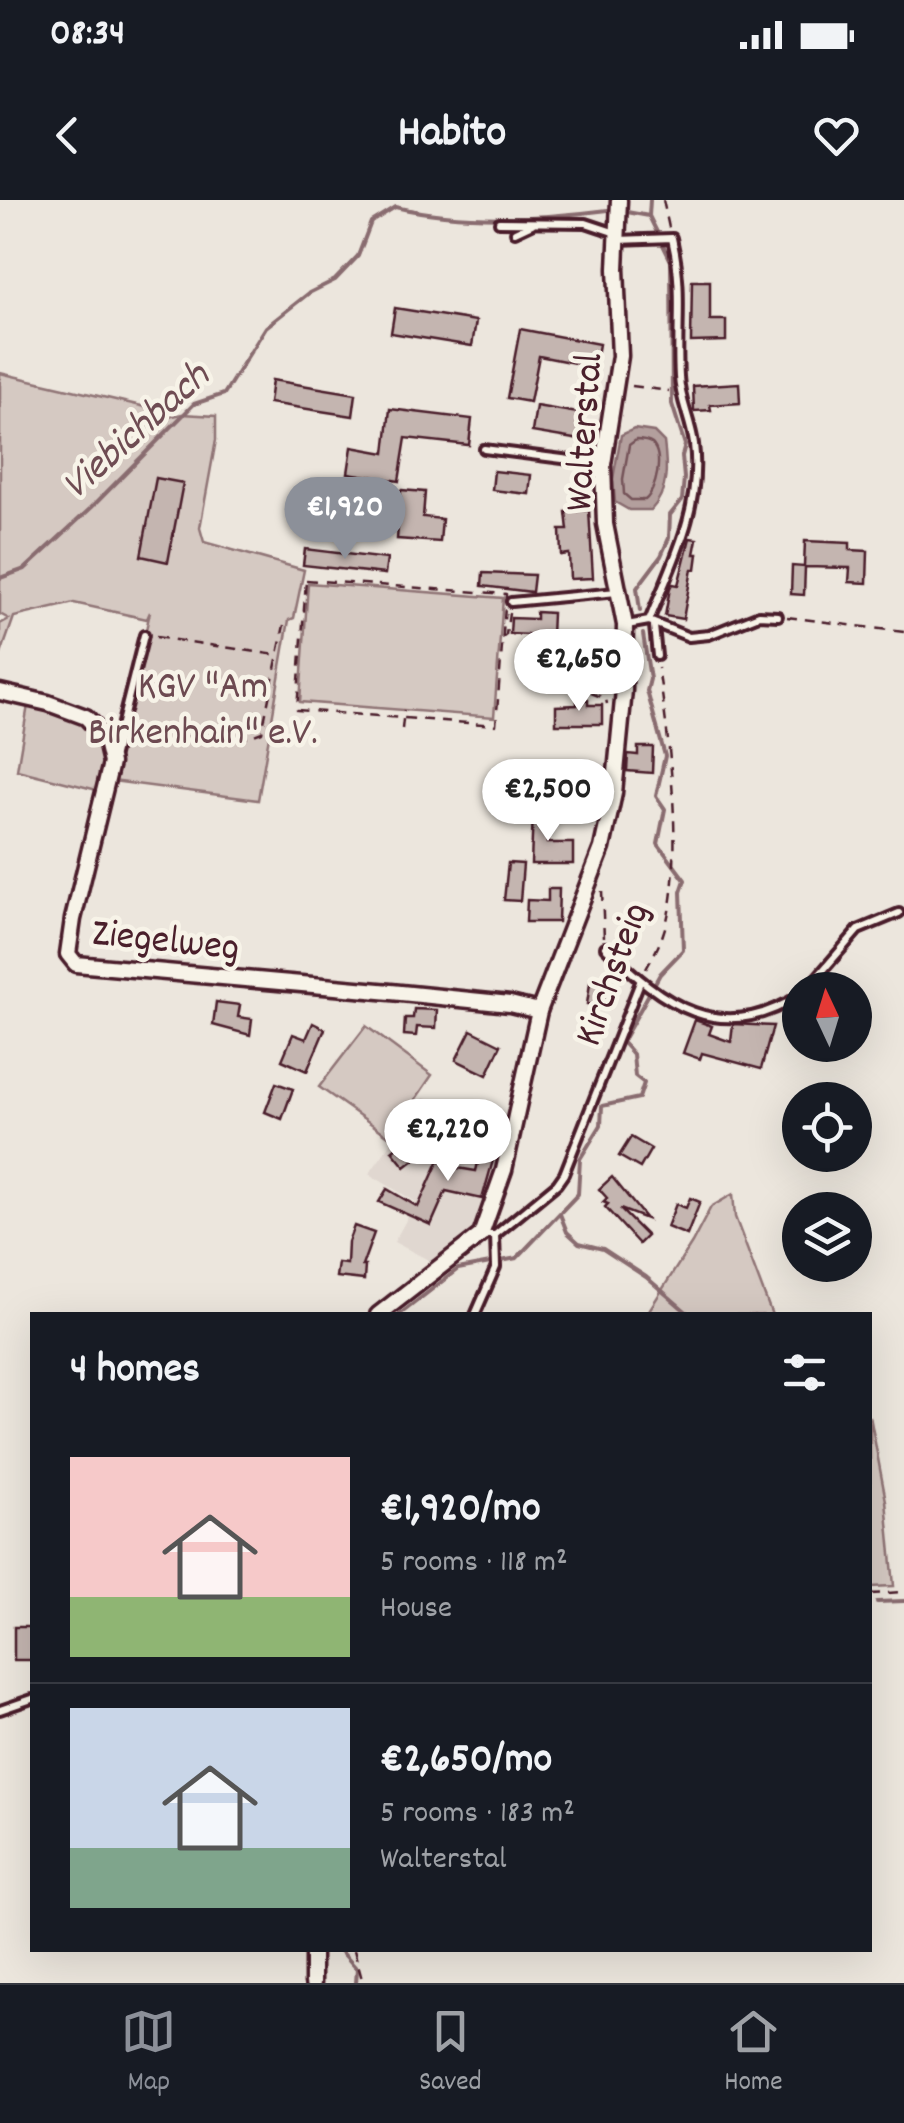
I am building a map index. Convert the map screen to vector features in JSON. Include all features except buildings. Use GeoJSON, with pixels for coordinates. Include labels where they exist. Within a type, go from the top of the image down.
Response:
{"type":"FeatureCollection","features":[{"type":"Feature","properties":{"kind":"street","name":"Walterstal"},"geometry":{"type":"LineString","coordinates":[[488,1235],[539,1010],[595,866],[610,812],[618,754],[626,625],[605,524],[604,464],[620,323],[616,237],[619,200]]}},
{"type":"Feature","properties":{"kind":"street"},"geometry":{"type":"LineString","coordinates":[[0,692],[86,718],[104,736],[111,763]]}},
{"type":"Feature","properties":{"kind":"street","name":"Ziegelweg"},"geometry":{"type":"LineString","coordinates":[[111,763],[73,919],[68,954],[76,964],[391,992],[539,1010]]}},
{"type":"Feature","properties":{"kind":"street"},"geometry":{"type":"LineString","coordinates":[[382,1312],[488,1235]]}},
{"type":"Feature","properties":{"kind":"street"},"geometry":{"type":"LineString","coordinates":[[313,1952],[313,1983]]}},
{"type":"Feature","properties":{"kind":"lane"},"geometry":{"type":"LineString","coordinates":[[499,222],[586,223],[616,237],[664,239],[680,274],[678,378],[694,446],[694,499],[652,624],[656,656]]}},
{"type":"Feature","properties":{"kind":"lane"},"geometry":{"type":"LineString","coordinates":[[515,232],[535,222]]}},
{"type":"Feature","properties":{"kind":"lane"},"geometry":{"type":"LineString","coordinates":[[484,449],[604,464]]}},
{"type":"Feature","properties":{"kind":"lane"},"geometry":{"type":"LineString","coordinates":[[511,602],[618,592]]}},
{"type":"Feature","properties":{"kind":"lane"},"geometry":{"type":"LineString","coordinates":[[626,625],[652,624],[690,638],[709,635],[759,615],[778,616]]}},
{"type":"Feature","properties":{"kind":"lane"},"geometry":{"type":"LineString","coordinates":[[111,763],[144,635]]}},
{"type":"Feature","properties":{"kind":"lane"},"geometry":{"type":"LineString","coordinates":[[822,972],[858,930],[898,913]]}},
{"type":"Feature","properties":{"kind":"lane"},"geometry":{"type":"LineString","coordinates":[[605,947],[642,983],[681,1009],[722,1019],[756,1014],[782,1003]]}},
{"type":"Feature","properties":{"kind":"lane","name":"Kirchsteig"},"geometry":{"type":"LineString","coordinates":[[488,1235],[557,1184],[564,1174],[642,983]]}},
{"type":"Feature","properties":{"kind":"lane"},"geometry":{"type":"LineString","coordinates":[[476,1312],[496,1266],[498,1248],[488,1235]]}},
{"type":"Feature","properties":{"kind":"lane"},"geometry":{"type":"LineString","coordinates":[[0,1710],[30,1700]]}},
{"type":"Feature","properties":{"kind":"path"},"geometry":{"type":"LineString","coordinates":[[663,200],[664,239]]}},
{"type":"Feature","properties":{"kind":"path"},"geometry":{"type":"LineString","coordinates":[[616,384],[665,391]]}},
{"type":"Feature","properties":{"kind":"path"},"geometry":{"type":"LineString","coordinates":[[306,580],[506,594],[496,725],[403,718],[297,710],[306,580]]}},
{"type":"Feature","properties":{"kind":"path"},"geometry":{"type":"LineString","coordinates":[[502,638],[506,635],[511,602]]}},
{"type":"Feature","properties":{"kind":"path"},"geometry":{"type":"LineString","coordinates":[[778,616],[904,632]]}},
{"type":"Feature","properties":{"kind":"path"},"geometry":{"type":"LineString","coordinates":[[122,728],[236,742],[262,732],[284,625]]}},
{"type":"Feature","properties":{"kind":"path"},"geometry":{"type":"LineString","coordinates":[[144,635],[278,656]]}},
{"type":"Feature","properties":{"kind":"path","name":"Kirchsteig"},"geometry":{"type":"LineString","coordinates":[[642,983],[664,932],[674,859],[668,729],[656,656]]}},
{"type":"Feature","properties":{"kind":"path"},"geometry":{"type":"LineString","coordinates":[[402,730],[404,710]]}},
{"type":"Feature","properties":{"kind":"path"},"geometry":{"type":"LineString","coordinates":[[595,866],[601,881],[605,947]]}},
{"type":"Feature","properties":{"kind":"path"},"geometry":{"type":"LineString","coordinates":[[424,1148],[428,1152],[479,1128],[512,1135]]}},
{"type":"Feature","properties":{"kind":"path"},"geometry":{"type":"LineString","coordinates":[[872,1594],[904,1592]]}},
{"type":"Feature","properties":{"kind":"path"},"geometry":{"type":"LineString","coordinates":[[355,1952],[363,1983]]}},
{"type":"Feature","properties":{"kind":"shaded area"},"geometry":{"type":"Polygon","coordinates":[[[424,1098],[494,1117],[504,1126],[478,1233],[438,1265],[394,1242],[416,1202],[369,1174],[424,1098]]]}},
{"type":"Feature","properties":{"kind":"green space","name":"KGV \"Am Birkenhain\" e.V."},"geometry":{"type":"Polygon","coordinates":[[[0,373],[150,408],[169,417],[216,416],[216,440],[200,528],[204,542],[304,570],[294,618],[289,620],[258,800],[112,781],[150,612],[147,619],[74,603],[14,617],[0,657],[0,624],[9,619],[0,614],[0,373]]]}},
{"type":"Feature","properties":{"kind":"green space"},"geometry":{"type":"Polygon","coordinates":[[[308,583],[503,598],[494,717],[300,702],[308,583]]]}},
{"type":"Feature","properties":{"kind":"green space"},"geometry":{"type":"Polygon","coordinates":[[[28,705],[77,721],[97,738],[101,768],[97,790],[17,770],[28,705]]]}},
{"type":"Feature","properties":{"kind":"green space"},"geometry":{"type":"Polygon","coordinates":[[[366,1026],[432,1075],[390,1137],[319,1087],[366,1026]]]}},
{"type":"Feature","properties":{"kind":"green space"},"geometry":{"type":"Polygon","coordinates":[[[733,1194],[735,1217],[771,1312],[648,1312],[692,1243],[711,1207],[733,1194]]]}},
{"type":"Feature","properties":{"kind":"green space"},"geometry":{"type":"Polygon","coordinates":[[[872,1427],[886,1501],[894,1586],[872,1587],[872,1427]]]}},
{"type":"Feature","properties":{"kind":"water"},"geometry":{"type":"Polygon","coordinates":[[[634,429],[654,432],[664,442],[664,486],[651,510],[629,510],[615,502],[613,479],[621,435],[634,429]]]}},
{"type":"Feature","properties":{"kind":"waterway"},"geometry":{"type":"LineString","coordinates":[[640,611],[637,588],[661,556],[669,538],[670,515],[682,500],[685,445],[672,404],[671,261],[649,216],[650,200]]}},
{"type":"Feature","properties":{"kind":"waterway","name":"Viebichbach"},"geometry":{"type":"LineString","coordinates":[[0,578],[25,569],[194,404],[224,394],[266,327],[309,293],[335,280],[358,256],[371,222],[395,207],[501,218],[608,210]]}},
{"type":"Feature","properties":{"kind":"waterway","name":"Viebichbach"},"geometry":{"type":"LineString","coordinates":[[627,212],[649,216]]}},
{"type":"Feature","properties":{"kind":"waterway"},"geometry":{"type":"LineString","coordinates":[[403,1312],[458,1269],[517,1258],[578,1194],[580,1159],[601,1125],[602,1106],[639,1098],[644,1083],[635,1076],[633,1054],[622,1042],[660,974],[683,950],[681,892],[685,880],[658,844],[665,809],[656,796],[665,756],[647,691],[650,679],[643,634]]}},
{"type":"Feature","properties":{"kind":"waterway"},"geometry":{"type":"LineString","coordinates":[[560,1214],[567,1232],[579,1243],[603,1249],[646,1277],[687,1312]]}},
{"type":"Feature","properties":{"kind":"waterway"},"geometry":{"type":"LineString","coordinates":[[877,1602],[904,1601]]}},
{"type":"Feature","properties":{"kind":"waterway"},"geometry":{"type":"LineString","coordinates":[[342,1952],[357,1969],[356,1983]]}}]}
